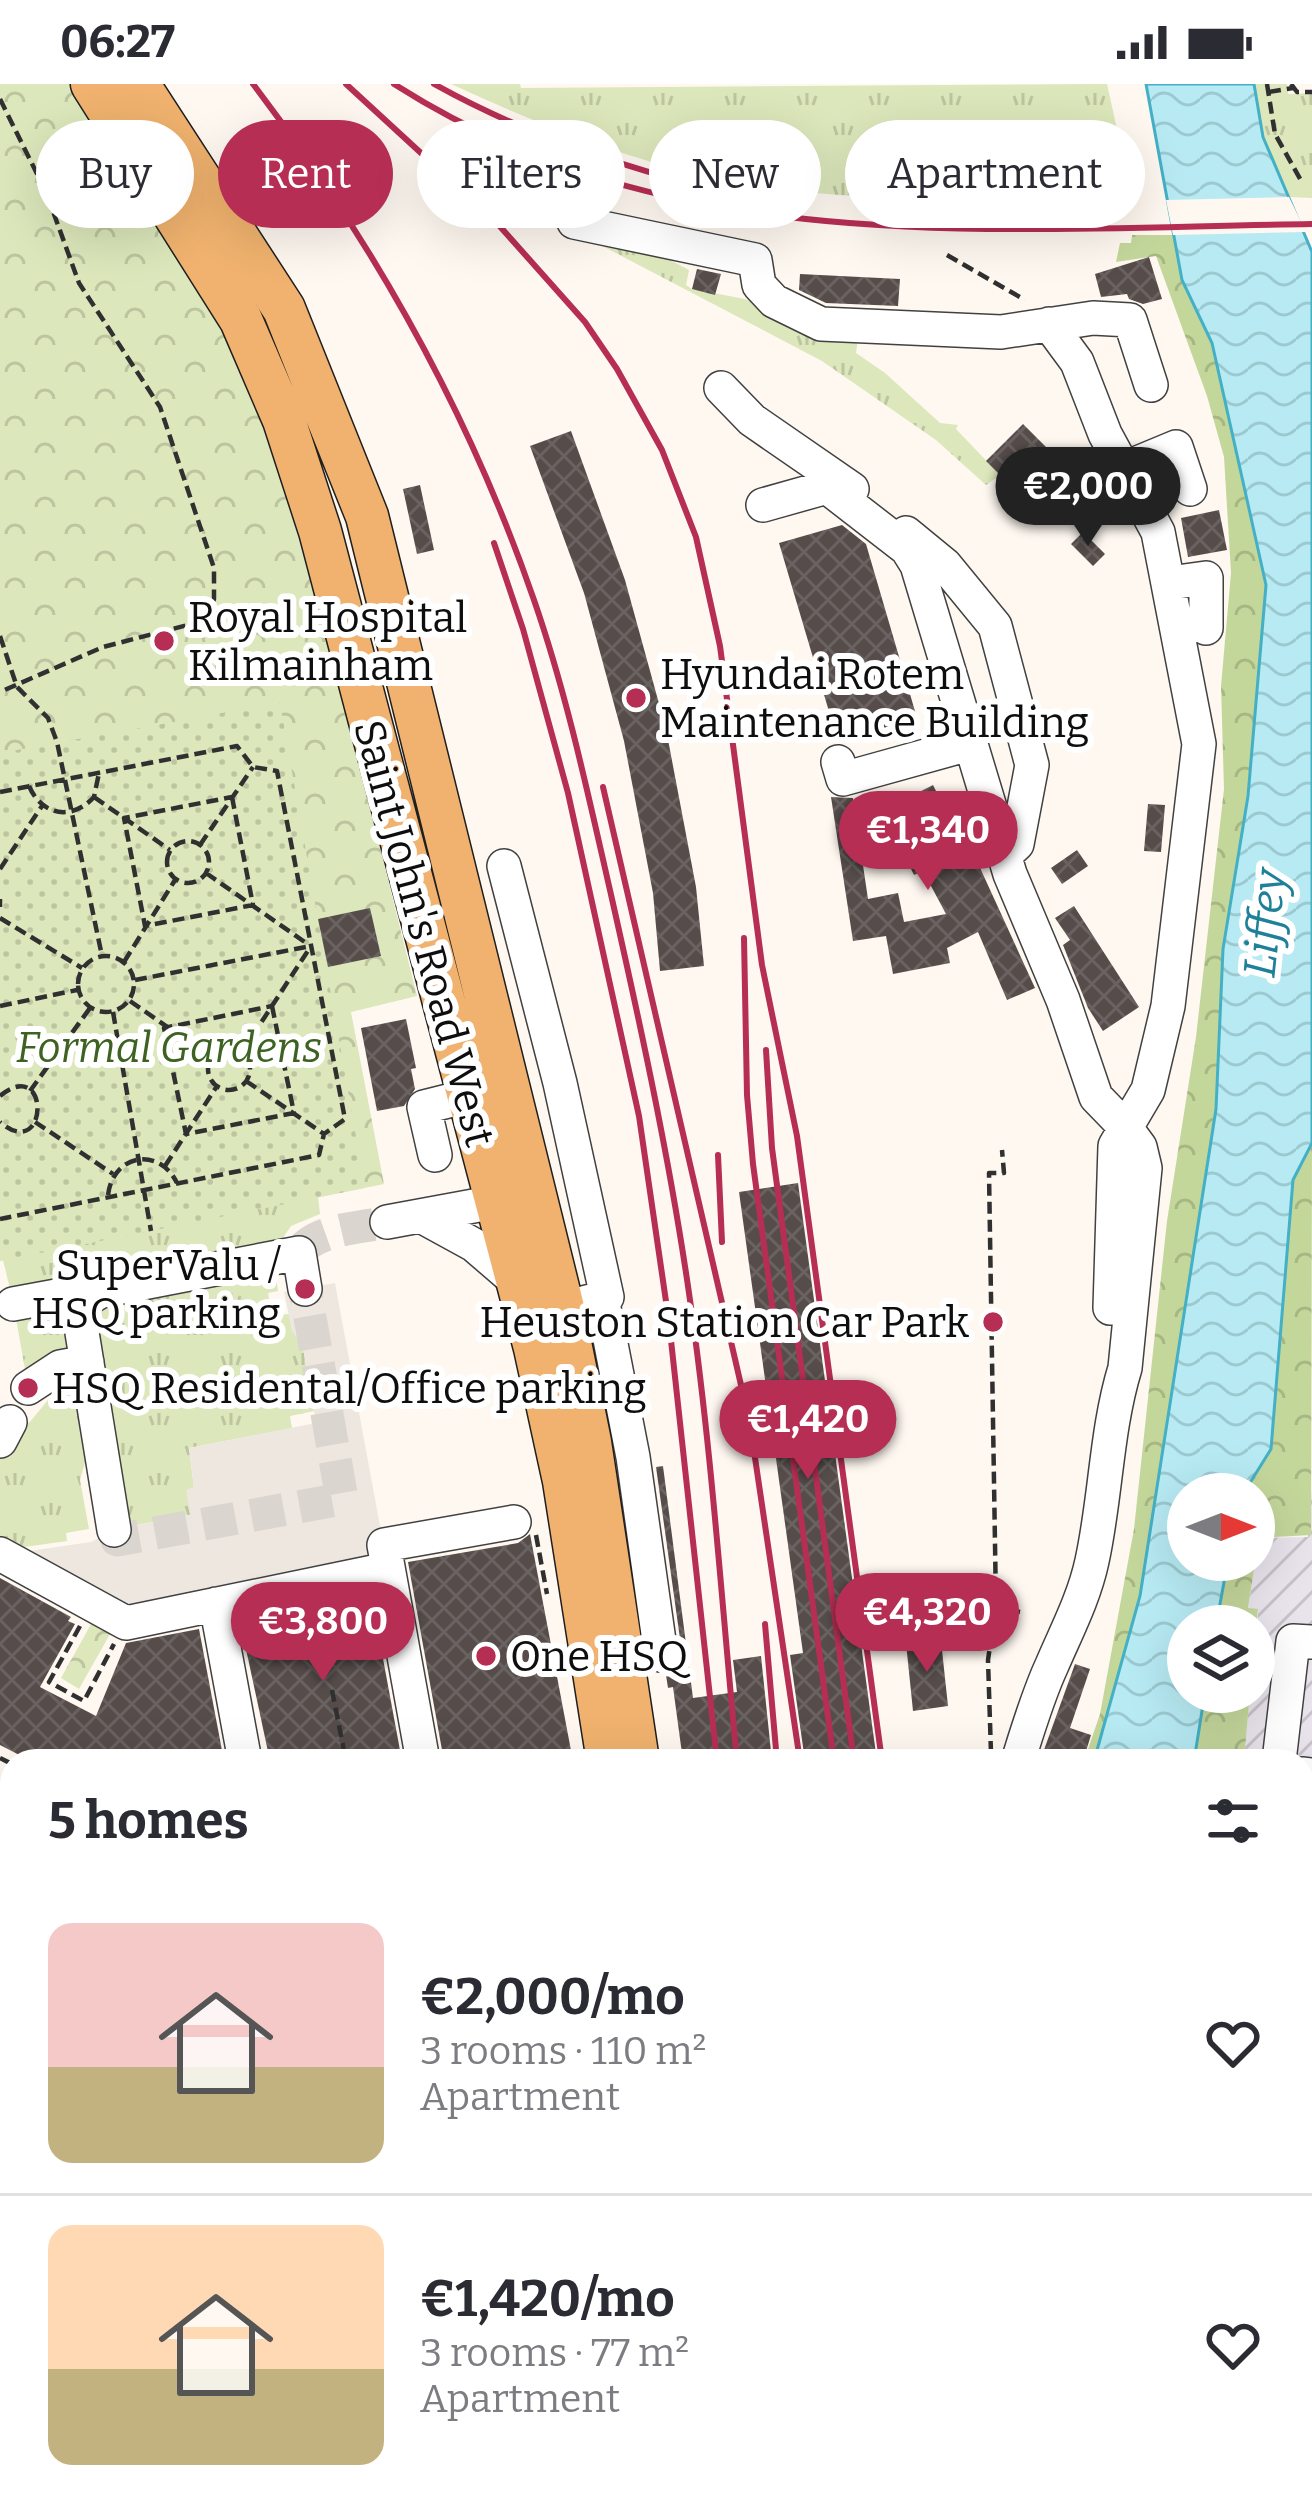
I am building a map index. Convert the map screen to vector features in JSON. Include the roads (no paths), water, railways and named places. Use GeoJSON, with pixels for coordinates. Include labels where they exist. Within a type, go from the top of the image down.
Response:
{"type":"FeatureCollection","features":[{"type":"Feature","properties":{"kind":"main road","name":"Saint John's Road West"},"geometry":{"type":"LineString","coordinates":[[92,84],[242,320],[284,420],[320,530],[468,1096],[516,1198],[582,1303],[593,1464],[636,1749]]}},
{"type":"Feature","properties":{"kind":"main road","name":"Saint John's Road West"},"geometry":{"type":"LineString","coordinates":[[138,84],[284,309],[367,515],[516,1198],[517,1282],[565,1481],[606,1749]]}},
{"type":"Feature","properties":{"kind":"street"},"geometry":{"type":"LineString","coordinates":[[603,228],[755,260],[759,285],[773,301],[821,324],[1001,332],[1093,318],[1130,320],[1151,385]]}},
{"type":"Feature","properties":{"kind":"street"},"geometry":{"type":"LineString","coordinates":[[1007,1749],[1040,1653],[1085,1586],[1108,1474],[1115,1400],[1110,1373],[1115,1146],[1148,1090],[1168,1006],[1199,744],[1158,532],[1123,469],[1077,362],[1048,324]]}},
{"type":"Feature","properties":{"kind":"street"},"geometry":{"type":"LineString","coordinates":[[722,388],[752,421],[830,471],[945,565],[988,614],[1033,765],[1017,844],[1004,856]]}},
{"type":"Feature","properties":{"kind":"street"},"geometry":{"type":"LineString","coordinates":[[1123,469],[1176,447],[1190,489]]}},
{"type":"Feature","properties":{"kind":"street"},"geometry":{"type":"LineString","coordinates":[[763,505],[827,487],[907,549],[917,565],[1004,856],[1063,1000],[1096,1097],[1126,1128]]}},
{"type":"Feature","properties":{"kind":"street"},"geometry":{"type":"LineString","coordinates":[[1170,583],[1206,578],[1206,628]]}},
{"type":"Feature","properties":{"kind":"street"},"geometry":{"type":"LineString","coordinates":[[838,762],[844,779],[969,744]]}},
{"type":"Feature","properties":{"kind":"street"},"geometry":{"type":"LineString","coordinates":[[504,866],[608,1297],[582,1303],[633,1456],[661,1655]]}},
{"type":"Feature","properties":{"kind":"street"},"geometry":{"type":"LineString","coordinates":[[435,1154],[424,1107],[468,1096]]}},
{"type":"Feature","properties":{"kind":"street"},"geometry":{"type":"LineString","coordinates":[[387,1222],[516,1198]]}},
{"type":"Feature","properties":{"kind":"street"},"geometry":{"type":"LineString","coordinates":[[421,1216],[474,1244],[517,1282]]}},
{"type":"Feature","properties":{"kind":"street"},"geometry":{"type":"LineString","coordinates":[[114,1530],[80,1314],[89,1298],[298,1252],[305,1288]]}},
{"type":"Feature","properties":{"kind":"street"},"geometry":{"type":"LineString","coordinates":[[13,1304],[78,1292],[89,1298]]}},
{"type":"Feature","properties":{"kind":"street"},"geometry":{"type":"LineString","coordinates":[[28,1388],[60,1367],[88,1371]]}},
{"type":"Feature","properties":{"kind":"street"},"geometry":{"type":"LineString","coordinates":[[421,1749],[384,1545],[514,1522]]}},
{"type":"Feature","properties":{"kind":"street"},"geometry":{"type":"LineString","coordinates":[[0,1554],[126,1623],[388,1569]]}},
{"type":"Feature","properties":{"kind":"street"},"geometry":{"type":"LineString","coordinates":[[216,1604],[243,1749]]}},
{"type":"Feature","properties":{"kind":"street"},"geometry":{"type":"LineString","coordinates":[[1280,1749],[1293,1641],[1312,1642]]}},
{"type":"Feature","properties":{"kind":"water","name":"Liffey"},"geometry":{"type":"Polygon","coordinates":[[[1146,84],[1254,84],[1263,137],[1312,252],[1312,1143],[1293,1180],[1271,1449],[1256,1473],[1167,1473],[1167,1581],[1224,1581],[1220,1605],[1167,1605],[1167,1713],[1202,1713],[1196,1749],[1097,1749],[1140,1596],[1216,1109],[1223,949],[1248,796],[1266,585],[1212,343],[1182,280],[1146,84]]]}},
{"type":"Feature","properties":{"kind":"tunnel"},"geometry":{"type":"LineString","coordinates":[[299,1253],[327,1234],[387,1222]]}},
{"type":"Feature","properties":{"kind":"tunnel"},"geometry":{"type":"LineString","coordinates":[[114,1530],[117,1540],[342,1499],[305,1289]]}},
{"type":"Feature","properties":{"kind":"railway"},"geometry":{"type":"LineString","coordinates":[[253,84],[338,204],[414,331],[480,463],[534,600],[557,674],[634,999],[682,1250],[705,1415],[736,1749]]}},
{"type":"Feature","properties":{"kind":"railway"},"geometry":{"type":"LineString","coordinates":[[346,84],[496,222],[585,322],[662,450],[696,537],[720,646],[762,965],[797,1136],[880,1749]]}},
{"type":"Feature","properties":{"kind":"railway"},"geometry":{"type":"LineString","coordinates":[[394,84],[500,141],[611,182],[724,208],[840,222],[957,228],[1312,224]]}},
{"type":"Feature","properties":{"kind":"railway"},"geometry":{"type":"LineString","coordinates":[[434,84],[507,120],[649,172]]}},
{"type":"Feature","properties":{"kind":"railway"},"geometry":{"type":"LineString","coordinates":[[494,543],[568,793],[639,1116],[669,1322],[716,1749]]}},
{"type":"Feature","properties":{"kind":"railway"},"geometry":{"type":"LineString","coordinates":[[603,787],[750,1424],[798,1749]]}},
{"type":"Feature","properties":{"kind":"railway"},"geometry":{"type":"LineString","coordinates":[[744,938],[753,1164],[832,1749]]}},
{"type":"Feature","properties":{"kind":"railway"},"geometry":{"type":"LineString","coordinates":[[766,1050],[772,1148],[852,1749]]}},
{"type":"Feature","properties":{"kind":"railway"},"geometry":{"type":"LineString","coordinates":[[718,1155],[722,1242]]}},
{"type":"Feature","properties":{"kind":"railway"},"geometry":{"type":"LineString","coordinates":[[765,1624],[776,1749]]}},
{"type":"Feature","properties":{"kind":"place","name":"Royal Hospital Kilmainham"},"geometry":{"type":"Point","coordinates":[164,641]}},
{"type":"Feature","properties":{"kind":"place","name":"Hyundai Rotem Maintenance Building"},"geometry":{"type":"Point","coordinates":[636,698]}},
{"type":"Feature","properties":{"kind":"place","name":"SuperValu / HSQ parking"},"geometry":{"type":"Point","coordinates":[305,1289]}},
{"type":"Feature","properties":{"kind":"place","name":"Heuston Station Car Park"},"geometry":{"type":"Point","coordinates":[993,1322]}},
{"type":"Feature","properties":{"kind":"place","name":"HSQ Residental/Office parking"},"geometry":{"type":"Point","coordinates":[28,1388]}},
{"type":"Feature","properties":{"kind":"place","name":"One HSQ"},"geometry":{"type":"Point","coordinates":[486,1656]}},
{"type":"Feature","properties":{"kind":"park label","name":"Formal Gardens"},"geometry":{"type":"Point","coordinates":[169,1047]}}]}
